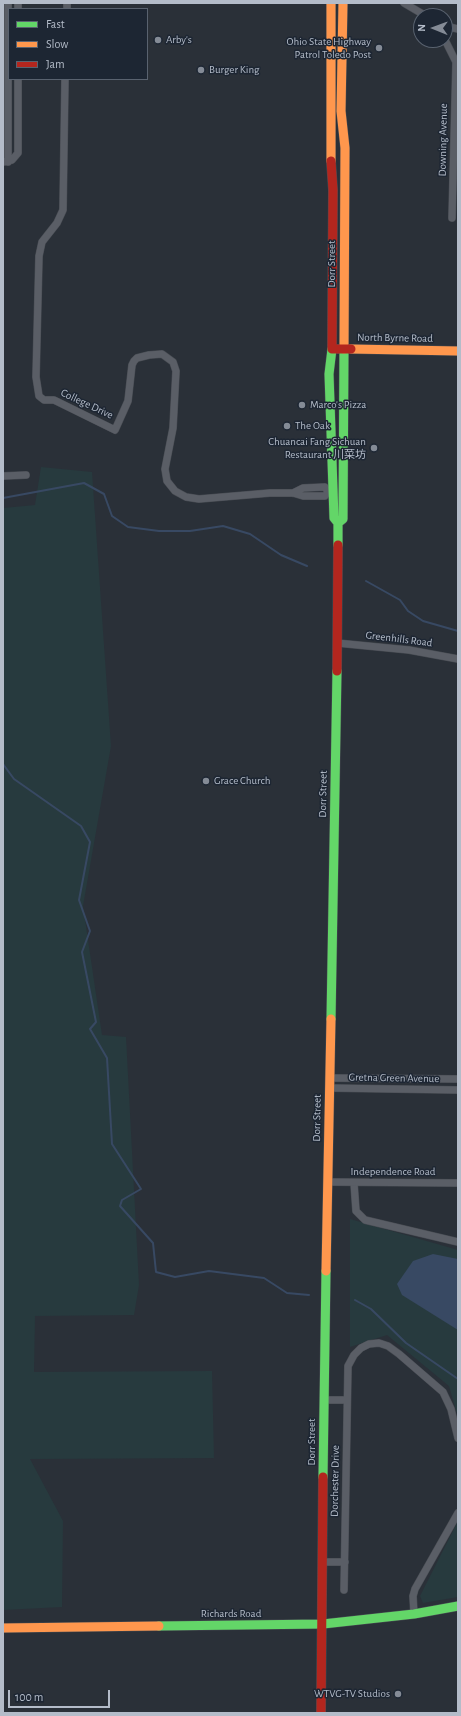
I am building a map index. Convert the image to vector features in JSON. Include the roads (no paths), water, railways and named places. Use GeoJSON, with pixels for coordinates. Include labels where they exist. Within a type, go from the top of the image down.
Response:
{"type":"FeatureCollection","features":[{"type":"Feature","properties":{"kind":"main road","name":"Dorr Street"},"geometry":{"type":"LineString","coordinates":[[321,1713],[324,1400],[338,523],[334,518],[331,492],[329,374],[332,349],[333,190],[330,139],[331,3]]}},
{"type":"Feature","properties":{"kind":"main road","name":"Dorr Street"},"geometry":{"type":"LineString","coordinates":[[338,523],[343,519],[345,148],[341,111],[343,3]]}},
{"type":"Feature","properties":{"kind":"main road","name":"North Byrne Road"},"geometry":{"type":"LineString","coordinates":[[332,349],[458,351]]}},
{"type":"Feature","properties":{"kind":"main road","name":"Richards Road"},"geometry":{"type":"LineString","coordinates":[[3,1628],[323,1624],[414,1614],[458,1606]]}},
{"type":"Feature","properties":{"kind":"street"},"geometry":{"type":"LineString","coordinates":[[8,3],[8,101],[6,162],[12,160],[18,153],[18,80]]}},
{"type":"Feature","properties":{"kind":"street"},"geometry":{"type":"LineString","coordinates":[[404,3],[413,8]]}},
{"type":"Feature","properties":{"kind":"street"},"geometry":{"type":"LineString","coordinates":[[449,48],[457,64]]}},
{"type":"Feature","properties":{"kind":"street","name":"Downing Avenue"},"geometry":{"type":"LineString","coordinates":[[452,218],[457,64]]}},
{"type":"Feature","properties":{"kind":"street","name":"College Drive"},"geometry":{"type":"LineString","coordinates":[[66,80],[62,210],[57,223],[42,242],[39,256],[36,377],[39,396],[44,400],[54,400],[115,430],[128,401],[132,364],[137,358],[162,354],[173,362],[176,371],[172,428],[165,469],[165,475],[170,486],[186,497],[199,499],[257,494],[294,493],[303,496],[325,496],[331,492]]}},
{"type":"Feature","properties":{"kind":"street"},"geometry":{"type":"LineString","coordinates":[[8,101],[18,101]]}},
{"type":"Feature","properties":{"kind":"street"},"geometry":{"type":"LineString","coordinates":[[3,476],[26,475]]}},
{"type":"Feature","properties":{"kind":"street","name":"Greenhills Road"},"geometry":{"type":"LineString","coordinates":[[337,644],[409,650],[458,659]]}},
{"type":"Feature","properties":{"kind":"street","name":"Gretna Green Avenue"},"geometry":{"type":"LineString","coordinates":[[330,1078],[458,1080]]}},
{"type":"Feature","properties":{"kind":"street","name":"Gretna Green Avenue"},"geometry":{"type":"LineString","coordinates":[[330,1088],[458,1090]]}},
{"type":"Feature","properties":{"kind":"street","name":"Independence Road"},"geometry":{"type":"LineString","coordinates":[[328,1182],[458,1184]]}},
{"type":"Feature","properties":{"kind":"street"},"geometry":{"type":"LineString","coordinates":[[354,1183],[356,1211],[365,1220],[458,1242]]}},
{"type":"Feature","properties":{"kind":"street","name":"Dorchester Drive"},"geometry":{"type":"LineString","coordinates":[[344,1590],[348,1366],[354,1355],[361,1348],[369,1344],[379,1343],[388,1346],[399,1354],[444,1392],[452,1409],[458,1438]]}},
{"type":"Feature","properties":{"kind":"street"},"geometry":{"type":"LineString","coordinates":[[324,1400],[347,1400]]}},
{"type":"Feature","properties":{"kind":"street"},"geometry":{"type":"LineString","coordinates":[[414,1614],[413,1596],[415,1589],[458,1513]]}},
{"type":"Feature","properties":{"kind":"street"},"geometry":{"type":"LineString","coordinates":[[323,1562],[345,1562]]}},
{"type":"Feature","properties":{"kind":"water"},"geometry":{"type":"Polygon","coordinates":[[[433,1254],[458,1259],[458,1330],[402,1295],[397,1284],[413,1261],[433,1254]]]}},
{"type":"Feature","properties":{"kind":"waterway"},"geometry":{"type":"LineString","coordinates":[[3,498],[84,483],[104,494],[112,516],[128,527],[159,531],[190,531],[223,526],[250,534],[281,555],[307,566]]}},
{"type":"Feature","properties":{"kind":"waterway"},"geometry":{"type":"LineString","coordinates":[[366,581],[400,600],[408,611],[423,621],[458,631]]}},
{"type":"Feature","properties":{"kind":"waterway"},"geometry":{"type":"LineString","coordinates":[[3,764],[14,779],[81,826],[90,842],[79,900],[90,931],[82,952],[96,1022],[90,1029],[107,1058],[112,1144],[141,1189],[122,1200],[120,1206],[153,1243],[156,1272],[175,1277],[209,1271],[264,1278],[287,1293],[309,1295]]}},
{"type":"Feature","properties":{"kind":"waterway"},"geometry":{"type":"LineString","coordinates":[[355,1300],[371,1309],[406,1343],[458,1379]]}},
{"type":"Feature","properties":{"kind":"place","name":"Arby's"},"geometry":{"type":"Point","coordinates":[158,40]}},
{"type":"Feature","properties":{"kind":"place","name":"Ohio State Highway Patrol Toledo Post"},"geometry":{"type":"Point","coordinates":[379,48]}},
{"type":"Feature","properties":{"kind":"place","name":"Burger King"},"geometry":{"type":"Point","coordinates":[201,70]}},
{"type":"Feature","properties":{"kind":"place","name":"Marco's Pizza"},"geometry":{"type":"Point","coordinates":[302,405]}},
{"type":"Feature","properties":{"kind":"place","name":"The Oak"},"geometry":{"type":"Point","coordinates":[287,426]}},
{"type":"Feature","properties":{"kind":"place","name":"Chuancai Fang Sichuan Restaurant 川菜坊"},"geometry":{"type":"Point","coordinates":[374,448]}},
{"type":"Feature","properties":{"kind":"place","name":"Grace Church"},"geometry":{"type":"Point","coordinates":[206,781]}},
{"type":"Feature","properties":{"kind":"place","name":"WTVG-TV Studios"},"geometry":{"type":"Point","coordinates":[398,1694]}}]}
